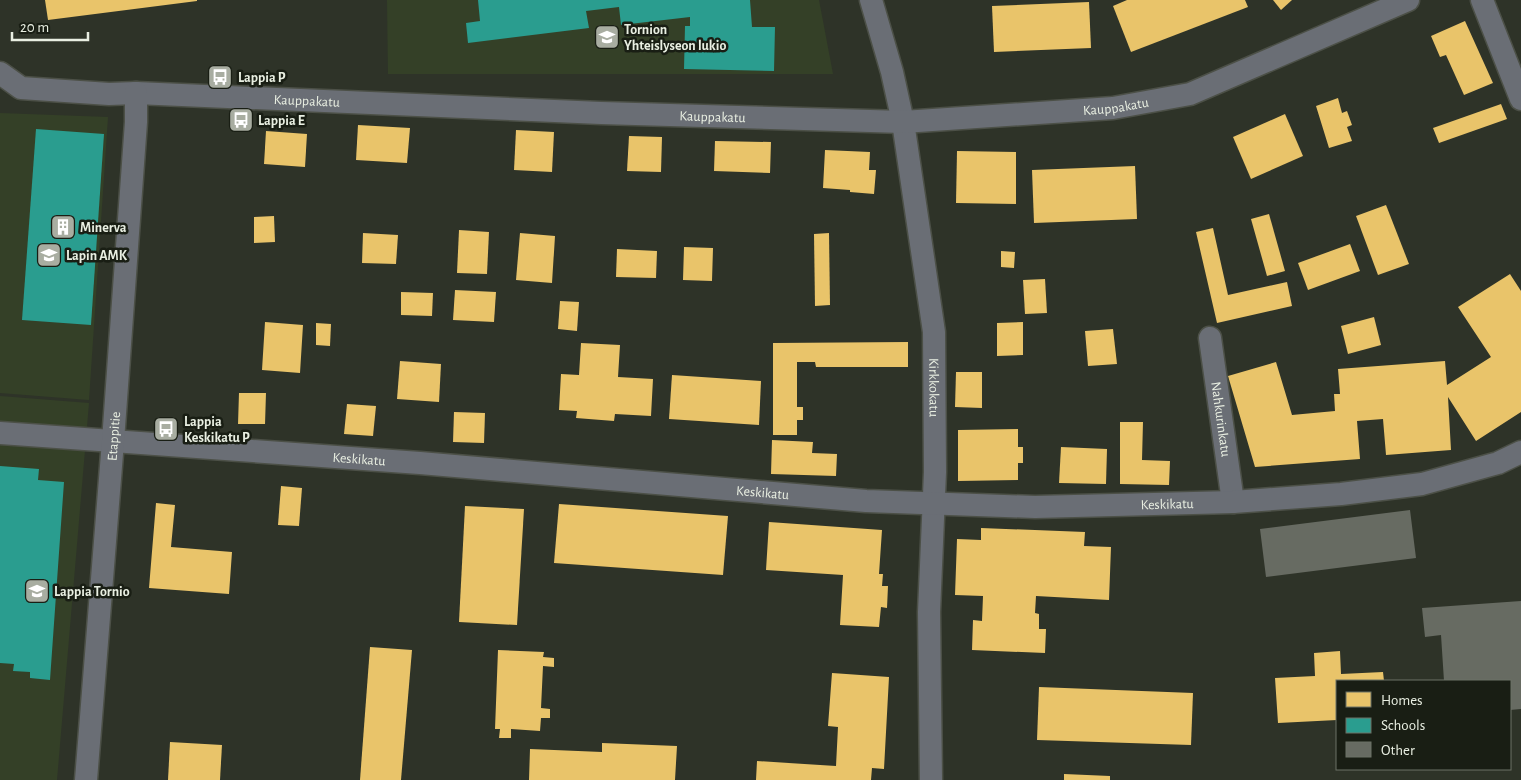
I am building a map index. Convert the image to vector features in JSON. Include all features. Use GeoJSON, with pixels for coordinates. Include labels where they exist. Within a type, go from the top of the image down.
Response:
{"type":"FeatureCollection","features":[{"type":"Feature","properties":{"kind":"street","name":"Kirkkokatu"},"geometry":{"type":"LineString","coordinates":[[872,0],[892,72],[903,122],[934,332],[935,472],[929,612],[931,780]]}},
{"type":"Feature","properties":{"kind":"street","name":"Kauppakatu"},"geometry":{"type":"LineString","coordinates":[[0,72],[21,88],[109,94],[136,93],[601,113],[903,122],[1113,108],[1190,94],[1379,6],[1408,0]]}},
{"type":"Feature","properties":{"kind":"street"},"geometry":{"type":"LineString","coordinates":[[1482,0],[1521,99]]}},
{"type":"Feature","properties":{"kind":"street","name":"Etappitie"},"geometry":{"type":"LineString","coordinates":[[86,780],[113,441],[136,122],[136,93]]}},
{"type":"Feature","properties":{"kind":"street","name":"Nahkurinkatu"},"geometry":{"type":"LineString","coordinates":[[1210,338],[1233,502]]}},
{"type":"Feature","properties":{"kind":"street","name":"Keskikatu"},"geometry":{"type":"LineString","coordinates":[[0,433],[420,463],[866,501],[1035,507],[1233,502],[1341,494],[1422,484],[1498,463],[1521,452]]}},
{"type":"Feature","properties":{"kind":"shaded area","name":"Tornion Yhteislyseon lukio"},"geometry":{"type":"Polygon","coordinates":[[[387,0],[819,0],[833,74],[388,74],[387,0]]]}},
{"type":"Feature","properties":{"kind":"shaded area","name":"Lapin AMK"},"geometry":{"type":"Polygon","coordinates":[[[0,113],[108,117],[89,400],[0,393],[0,113]]]}},
{"type":"Feature","properties":{"kind":"shaded area","name":"Lappia Tornio"},"geometry":{"type":"Polygon","coordinates":[[[0,396],[89,403],[57,780],[0,780],[0,396]]]}},
{"type":"Feature","properties":{"kind":"building: Homes"},"geometry":{"type":"Polygon","coordinates":[[[45,0],[197,0],[197,1],[48,20],[45,0]]]}},
{"type":"Feature","properties":{"kind":"building: Homes"},"geometry":{"type":"Polygon","coordinates":[[[1127,0],[1245,0],[1248,7],[1131,52],[1113,6],[1127,0]]]}},
{"type":"Feature","properties":{"kind":"building: Homes"},"geometry":{"type":"Polygon","coordinates":[[[1273,0],[1292,0],[1281,10],[1273,0]]]}},
{"type":"Feature","properties":{"kind":"building: Homes"},"geometry":{"type":"Polygon","coordinates":[[[1089,2],[1091,48],[994,52],[992,6],[1089,2]]]}},
{"type":"Feature","properties":{"kind":"building: Homes"},"geometry":{"type":"Polygon","coordinates":[[[1465,21],[1493,83],[1464,95],[1446,55],[1440,57],[1431,36],[1465,21]]]}},
{"type":"Feature","properties":{"kind":"building: Homes"},"geometry":{"type":"Polygon","coordinates":[[[1338,98],[1342,113],[1347,111],[1352,125],[1347,127],[1352,141],[1329,148],[1316,106],[1338,98]]]}},
{"type":"Feature","properties":{"kind":"building: Homes"},"geometry":{"type":"Polygon","coordinates":[[[1501,104],[1507,119],[1439,143],[1433,128],[1501,104]]]}},
{"type":"Feature","properties":{"kind":"building: Homes"},"geometry":{"type":"Polygon","coordinates":[[[1285,114],[1303,156],[1251,179],[1233,137],[1285,114]]]}},
{"type":"Feature","properties":{"kind":"building: Homes"},"geometry":{"type":"Polygon","coordinates":[[[358,125],[410,128],[407,163],[356,160],[358,125]]]}},
{"type":"Feature","properties":{"kind":"building: Homes"},"geometry":{"type":"Polygon","coordinates":[[[516,130],[554,132],[552,172],[514,170],[516,130]]]}},
{"type":"Feature","properties":{"kind":"building: Homes"},"geometry":{"type":"Polygon","coordinates":[[[266,131],[307,134],[305,167],[264,164],[266,131]]]}},
{"type":"Feature","properties":{"kind":"building: Homes"},"geometry":{"type":"Polygon","coordinates":[[[629,136],[662,137],[661,172],[627,171],[629,136]]]}},
{"type":"Feature","properties":{"kind":"building: Homes"},"geometry":{"type":"Polygon","coordinates":[[[715,141],[771,142],[770,173],[714,171],[715,141]]]}},
{"type":"Feature","properties":{"kind":"building: Homes"},"geometry":{"type":"Polygon","coordinates":[[[825,150],[870,152],[869,170],[876,170],[874,194],[823,188],[825,150]]]}},
{"type":"Feature","properties":{"kind":"building: Homes"},"geometry":{"type":"Polygon","coordinates":[[[957,151],[1016,152],[1016,204],[956,203],[957,151]]]}},
{"type":"Feature","properties":{"kind":"building: Homes"},"geometry":{"type":"Polygon","coordinates":[[[1135,166],[1137,219],[1034,223],[1032,170],[1135,166]]]}},
{"type":"Feature","properties":{"kind":"building: Homes"},"geometry":{"type":"Polygon","coordinates":[[[1386,205],[1409,264],[1378,275],[1356,216],[1386,205]]]}},
{"type":"Feature","properties":{"kind":"building: Homes"},"geometry":{"type":"Polygon","coordinates":[[[1269,214],[1285,271],[1267,276],[1251,219],[1269,214]]]}},
{"type":"Feature","properties":{"kind":"building: Homes"},"geometry":{"type":"Polygon","coordinates":[[[274,216],[275,242],[254,243],[254,217],[274,216]]]}},
{"type":"Feature","properties":{"kind":"building: Homes"},"geometry":{"type":"Polygon","coordinates":[[[1213,228],[1228,295],[1287,282],[1292,306],[1217,323],[1196,232],[1213,228]]]}},
{"type":"Feature","properties":{"kind":"building: Homes"},"geometry":{"type":"Polygon","coordinates":[[[459,230],[489,232],[487,274],[457,273],[459,230]]]}},
{"type":"Feature","properties":{"kind":"building: Homes"},"geometry":{"type":"Polygon","coordinates":[[[363,233],[398,235],[396,264],[362,263],[363,233]]]}},
{"type":"Feature","properties":{"kind":"building: Homes"},"geometry":{"type":"Polygon","coordinates":[[[520,233],[555,236],[552,283],[516,280],[520,233]]]}},
{"type":"Feature","properties":{"kind":"building: Homes"},"geometry":{"type":"Polygon","coordinates":[[[829,233],[830,305],[815,306],[814,234],[829,233]]]}},
{"type":"Feature","properties":{"kind":"building: Homes"},"geometry":{"type":"Polygon","coordinates":[[[1350,244],[1360,271],[1308,290],[1298,263],[1350,244]]]}},
{"type":"Feature","properties":{"kind":"building: Homes"},"geometry":{"type":"Polygon","coordinates":[[[684,247],[713,248],[712,281],[683,280],[684,247]]]}},
{"type":"Feature","properties":{"kind":"building: Homes"},"geometry":{"type":"Polygon","coordinates":[[[617,249],[657,251],[656,278],[616,277],[617,249]]]}},
{"type":"Feature","properties":{"kind":"building: Homes"},"geometry":{"type":"Polygon","coordinates":[[[1001,251],[1015,252],[1014,268],[1001,267],[1001,251]]]}},
{"type":"Feature","properties":{"kind":"building: Homes"},"geometry":{"type":"Polygon","coordinates":[[[1510,274],[1521,291],[1521,412],[1476,441],[1448,397],[1451,450],[1386,455],[1383,419],[1357,421],[1360,459],[1255,467],[1228,376],[1276,362],[1292,415],[1335,411],[1334,394],[1340,394],[1338,369],[1445,361],[1447,385],[1491,357],[1458,307],[1510,274]]]}},
{"type":"Feature","properties":{"kind":"building: Homes"},"geometry":{"type":"Polygon","coordinates":[[[1045,279],[1047,313],[1025,314],[1023,280],[1045,279]]]}},
{"type":"Feature","properties":{"kind":"building: Homes"},"geometry":{"type":"Polygon","coordinates":[[[455,290],[496,292],[494,322],[453,320],[455,290]]]}},
{"type":"Feature","properties":{"kind":"building: Homes"},"geometry":{"type":"Polygon","coordinates":[[[401,292],[433,293],[432,316],[401,315],[401,292]]]}},
{"type":"Feature","properties":{"kind":"building: Homes"},"geometry":{"type":"Polygon","coordinates":[[[560,301],[579,302],[577,331],[558,329],[560,301]]]}},
{"type":"Feature","properties":{"kind":"building: Homes"},"geometry":{"type":"Polygon","coordinates":[[[1374,317],[1381,345],[1348,354],[1341,326],[1374,317]]]}},
{"type":"Feature","properties":{"kind":"building: Homes"},"geometry":{"type":"Polygon","coordinates":[[[265,322],[303,325],[300,373],[262,370],[265,322]]]}},
{"type":"Feature","properties":{"kind":"building: Homes"},"geometry":{"type":"Polygon","coordinates":[[[1023,322],[1023,355],[997,356],[997,323],[1023,322]]]}},
{"type":"Feature","properties":{"kind":"building: Homes"},"geometry":{"type":"Polygon","coordinates":[[[316,323],[331,324],[330,346],[316,345],[316,323]]]}},
{"type":"Feature","properties":{"kind":"building: Homes"},"geometry":{"type":"Polygon","coordinates":[[[1113,329],[1117,364],[1088,366],[1085,331],[1113,329]]]}},
{"type":"Feature","properties":{"kind":"building: Homes"},"geometry":{"type":"Polygon","coordinates":[[[908,342],[908,367],[816,367],[815,362],[797,362],[797,407],[803,407],[803,420],[797,420],[797,435],[773,435],[773,343],[908,342]]]}},
{"type":"Feature","properties":{"kind":"building: Homes"},"geometry":{"type":"Polygon","coordinates":[[[581,343],[620,345],[618,377],[653,379],[651,416],[615,414],[614,421],[576,418],[577,411],[559,410],[561,374],[579,375],[581,343]]]}},
{"type":"Feature","properties":{"kind":"building: Homes"},"geometry":{"type":"Polygon","coordinates":[[[400,361],[441,364],[439,402],[397,399],[400,361]]]}},
{"type":"Feature","properties":{"kind":"building: Homes"},"geometry":{"type":"Polygon","coordinates":[[[956,372],[982,372],[982,408],[955,407],[956,372]]]}},
{"type":"Feature","properties":{"kind":"building: Homes"},"geometry":{"type":"Polygon","coordinates":[[[672,375],[761,381],[759,425],[669,419],[672,375]]]}},
{"type":"Feature","properties":{"kind":"building: Homes"},"geometry":{"type":"Polygon","coordinates":[[[239,393],[266,393],[265,424],[238,424],[239,393]]]}},
{"type":"Feature","properties":{"kind":"building: Homes"},"geometry":{"type":"Polygon","coordinates":[[[347,404],[376,406],[373,436],[344,434],[347,404]]]}},
{"type":"Feature","properties":{"kind":"building: Homes"},"geometry":{"type":"Polygon","coordinates":[[[454,412],[485,413],[484,443],[453,442],[454,412]]]}},
{"type":"Feature","properties":{"kind":"building: Homes"},"geometry":{"type":"Polygon","coordinates":[[[1120,422],[1143,422],[1142,460],[1170,461],[1169,485],[1120,484],[1120,422]]]}},
{"type":"Feature","properties":{"kind":"building: Homes"},"geometry":{"type":"Polygon","coordinates":[[[1018,429],[1018,447],[1023,447],[1023,463],[1018,463],[1018,480],[958,481],[958,430],[1018,429]]]}},
{"type":"Feature","properties":{"kind":"building: Homes"},"geometry":{"type":"Polygon","coordinates":[[[772,440],[813,442],[812,453],[837,454],[836,476],[771,474],[772,440]]]}},
{"type":"Feature","properties":{"kind":"building: Homes"},"geometry":{"type":"Polygon","coordinates":[[[1061,447],[1107,449],[1106,484],[1059,483],[1061,447]]]}},
{"type":"Feature","properties":{"kind":"building: Homes"},"geometry":{"type":"Polygon","coordinates":[[[281,486],[302,488],[299,526],[278,525],[281,486]]]}},
{"type":"Feature","properties":{"kind":"building: Homes"},"geometry":{"type":"Polygon","coordinates":[[[156,503],[175,505],[171,547],[232,552],[229,594],[149,588],[156,503]]]}},
{"type":"Feature","properties":{"kind":"building: Homes"},"geometry":{"type":"Polygon","coordinates":[[[559,504],[728,516],[723,575],[554,563],[559,504]]]}},
{"type":"Feature","properties":{"kind":"building: Homes"},"geometry":{"type":"Polygon","coordinates":[[[465,506],[524,509],[517,625],[459,622],[465,506]]]}},
{"type":"Feature","properties":{"kind":"building: Homes"},"geometry":{"type":"Polygon","coordinates":[[[769,522],[882,530],[879,574],[883,574],[882,586],[888,586],[887,608],[881,607],[879,627],[840,625],[843,575],[766,570],[769,522]]]}},
{"type":"Feature","properties":{"kind":"building: Homes"},"geometry":{"type":"Polygon","coordinates":[[[981,528],[1085,532],[1084,546],[1111,547],[1109,600],[1036,596],[1035,613],[1039,614],[1039,629],[1046,629],[1045,653],[972,650],[973,620],[982,621],[983,596],[955,595],[957,539],[981,540],[981,528]]]}},
{"type":"Feature","properties":{"kind":"building: Homes"},"geometry":{"type":"Polygon","coordinates":[[[370,647],[412,650],[401,780],[360,780],[370,647]]]}},
{"type":"Feature","properties":{"kind":"building: Homes"},"geometry":{"type":"Polygon","coordinates":[[[498,650],[544,652],[543,657],[554,658],[554,667],[543,666],[541,708],[550,709],[550,718],[541,718],[540,731],[511,729],[511,738],[499,738],[500,729],[495,729],[498,650]]]}},
{"type":"Feature","properties":{"kind":"building: Homes"},"geometry":{"type":"Polygon","coordinates":[[[1340,651],[1341,674],[1383,672],[1384,680],[1336,680],[1336,720],[1278,723],[1275,678],[1315,676],[1314,653],[1340,651]]]}},
{"type":"Feature","properties":{"kind":"building: Homes"},"geometry":{"type":"Polygon","coordinates":[[[832,673],[889,677],[884,769],[872,768],[871,780],[756,780],[757,761],[836,766],[838,727],[828,726],[832,673]]]}},
{"type":"Feature","properties":{"kind":"building: Homes"},"geometry":{"type":"Polygon","coordinates":[[[1039,687],[1193,693],[1191,745],[1037,740],[1039,687]]]}},
{"type":"Feature","properties":{"kind":"building: Homes"},"geometry":{"type":"Polygon","coordinates":[[[170,742],[222,745],[220,780],[168,780],[170,742]]]}},
{"type":"Feature","properties":{"kind":"building: Homes"},"geometry":{"type":"Polygon","coordinates":[[[602,743],[677,746],[675,780],[529,780],[530,749],[602,752],[602,743]]]}},
{"type":"Feature","properties":{"kind":"building: Homes"},"geometry":{"type":"Polygon","coordinates":[[[1064,774],[1110,776],[1110,780],[1064,780],[1064,774]]]}},
{"type":"Feature","properties":{"kind":"building: Schools"},"geometry":{"type":"Polygon","coordinates":[[[478,0],[750,0],[752,27],[775,27],[774,71],[684,69],[685,26],[690,26],[690,17],[621,25],[619,7],[586,11],[589,28],[468,43],[466,23],[480,21],[478,0]]]}},
{"type":"Feature","properties":{"kind":"building: Schools","name":"Minerva"},"geometry":{"type":"Polygon","coordinates":[[[36,129],[104,134],[91,325],[22,320],[36,129]]]}},
{"type":"Feature","properties":{"kind":"building: Schools"},"geometry":{"type":"Polygon","coordinates":[[[0,466],[39,469],[38,480],[64,482],[50,680],[30,678],[30,672],[13,671],[14,664],[0,663],[0,466]]]}},
{"type":"Feature","properties":{"kind":"building: Other"},"geometry":{"type":"Polygon","coordinates":[[[1410,510],[1416,558],[1266,577],[1260,529],[1410,510]]]}},
{"type":"Feature","properties":{"kind":"building: Other"},"geometry":{"type":"Polygon","coordinates":[[[1521,601],[1521,709],[1511,710],[1511,680],[1444,680],[1441,635],[1425,637],[1422,608],[1521,601]]]}},
{"type":"Feature","properties":{"kind":"place","name":"Tornion Yhteislyseon lukio"},"geometry":{"type":"Point","coordinates":[607,37]}},
{"type":"Feature","properties":{"kind":"place","name":"Lappia P"},"geometry":{"type":"Point","coordinates":[220,77]}},
{"type":"Feature","properties":{"kind":"place","name":"Lappia E"},"geometry":{"type":"Point","coordinates":[241,120]}},
{"type":"Feature","properties":{"kind":"place","name":"Minerva"},"geometry":{"type":"Point","coordinates":[63,227]}},
{"type":"Feature","properties":{"kind":"place","name":"Lapin AMK"},"geometry":{"type":"Point","coordinates":[49,255]}},
{"type":"Feature","properties":{"kind":"place","name":"Lappia Keskikatu P"},"geometry":{"type":"Point","coordinates":[166,429]}},
{"type":"Feature","properties":{"kind":"place","name":"Lappia Tornio"},"geometry":{"type":"Point","coordinates":[37,591]}}]}
